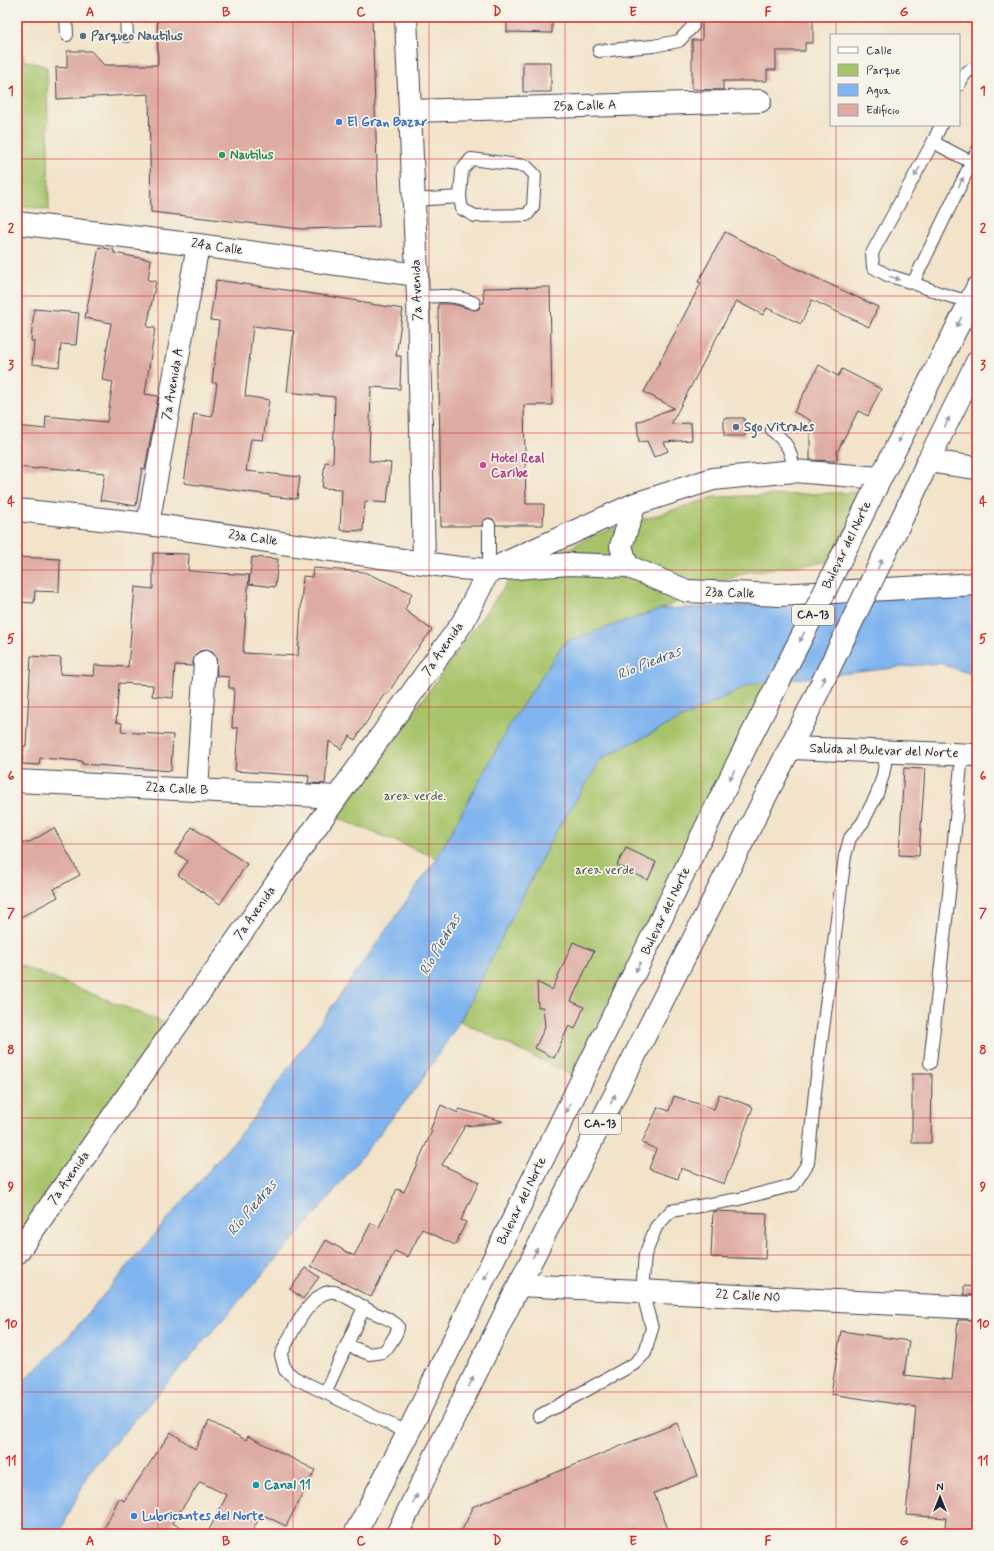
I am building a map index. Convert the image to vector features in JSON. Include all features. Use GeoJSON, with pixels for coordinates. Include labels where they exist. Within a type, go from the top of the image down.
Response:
{"type":"FeatureCollection","features":[{"type":"Feature","properties":{"kind":"main road","name":"7a Avenida"},"geometry":{"type":"LineString","coordinates":[[406,17],[418,298],[424,562]]}},
{"type":"Feature","properties":{"kind":"main road","name":"25a Calle A"},"geometry":{"type":"LineString","coordinates":[[410,111],[760,101]]}},
{"type":"Feature","properties":{"kind":"main road","name":"24a Calle"},"geometry":{"type":"LineString","coordinates":[[17,223],[198,245],[417,275]]}},
{"type":"Feature","properties":{"kind":"main road","name":"7a Avenida A"},"geometry":{"type":"LineString","coordinates":[[148,524],[198,245]]}},
{"type":"Feature","properties":{"kind":"main road","name":"Bulevar del Norte"},"geometry":{"type":"LineString","coordinates":[[355,1534],[408,1433],[877,484],[973,295]]}},
{"type":"Feature","properties":{"kind":"main road","name":"CA-13"},"geometry":{"type":"LineString","coordinates":[[397,1534],[519,1285],[791,748],[977,362]]}},
{"type":"Feature","properties":{"kind":"main road"},"geometry":{"type":"LineString","coordinates":[[928,461],[977,468]]}},
{"type":"Feature","properties":{"kind":"main road","name":"23a Calle"},"geometry":{"type":"LineString","coordinates":[[489,570],[635,504],[713,479],[794,470],[877,484]]}},
{"type":"Feature","properties":{"kind":"main road"},"geometry":{"type":"LineString","coordinates":[[627,566],[621,546],[635,504]]}},
{"type":"Feature","properties":{"kind":"main road","name":"23a Calle"},"geometry":{"type":"LineString","coordinates":[[17,510],[148,524],[458,568],[489,570],[569,564],[627,566],[687,591],[779,595],[977,584]]}},
{"type":"Feature","properties":{"kind":"main road","name":"7a Avenida"},"geometry":{"type":"LineString","coordinates":[[17,1253],[337,797],[463,622],[489,570]]}},
{"type":"Feature","properties":{"kind":"main road"},"geometry":{"type":"LineString","coordinates":[[197,790],[205,662]]}},
{"type":"Feature","properties":{"kind":"main road","name":"Salida al Bulevar del Norte"},"geometry":{"type":"LineString","coordinates":[[791,748],[969,754]]}},
{"type":"Feature","properties":{"kind":"main road","name":"22a Calle B"},"geometry":{"type":"LineString","coordinates":[[17,781],[337,797]]}},
{"type":"Feature","properties":{"kind":"main road","name":"22 Calle NO"},"geometry":{"type":"LineString","coordinates":[[519,1285],[977,1308]]}},
{"type":"Feature","properties":{"kind":"lane"},"geometry":{"type":"LineString","coordinates":[[66,17],[67,35]]}},
{"type":"Feature","properties":{"kind":"lane"},"geometry":{"type":"LineString","coordinates":[[126,17],[127,36]]}},
{"type":"Feature","properties":{"kind":"lane"},"geometry":{"type":"LineString","coordinates":[[599,51],[679,42],[693,26],[693,17]]}},
{"type":"Feature","properties":{"kind":"lane"},"geometry":{"type":"LineString","coordinates":[[960,83],[964,75],[971,69],[977,68]]}},
{"type":"Feature","properties":{"kind":"lane"},"geometry":{"type":"LineString","coordinates":[[941,126],[872,253],[873,267],[886,275],[942,294],[973,295]]}},
{"type":"Feature","properties":{"kind":"lane"},"geometry":{"type":"LineString","coordinates":[[913,283],[974,156],[933,142]]}},
{"type":"Feature","properties":{"kind":"lane"},"geometry":{"type":"LineString","coordinates":[[471,159],[526,166],[534,175],[533,207],[527,215],[475,216],[462,209],[460,197],[462,170],[471,159]]}},
{"type":"Feature","properties":{"kind":"lane"},"geometry":{"type":"LineString","coordinates":[[413,200],[460,197]]}},
{"type":"Feature","properties":{"kind":"lane"},"geometry":{"type":"LineString","coordinates":[[418,298],[452,296],[464,298],[474,303]]}},
{"type":"Feature","properties":{"kind":"lane"},"geometry":{"type":"LineString","coordinates":[[772,430],[784,440],[790,449],[794,470]]}},
{"type":"Feature","properties":{"kind":"lane"},"geometry":{"type":"LineString","coordinates":[[489,525],[489,570]]}},
{"type":"Feature","properties":{"kind":"lane"},"geometry":{"type":"LineString","coordinates":[[539,1416],[634,1364],[645,1353],[652,1328],[642,1291],[645,1255],[656,1227],[671,1211],[739,1199],[794,1185],[808,1163],[817,1070],[845,856],[850,838],[863,822],[877,794],[883,775],[887,752]]}},
{"type":"Feature","properties":{"kind":"lane"},"geometry":{"type":"LineString","coordinates":[[930,1064],[949,894],[969,754]]}},
{"type":"Feature","properties":{"kind":"lane"},"geometry":{"type":"LineString","coordinates":[[347,1345],[369,1354],[383,1352],[398,1331],[398,1326],[396,1322],[334,1292],[324,1292],[314,1300],[302,1317],[281,1355],[285,1370],[295,1378],[408,1433]]}},
{"type":"Feature","properties":{"kind":"lane"},"geometry":{"type":"LineString","coordinates":[[325,1393],[364,1307]]}},
{"type":"Feature","properties":{"kind":"green space"},"geometry":{"type":"Polygon","coordinates":[[[17,17],[22,17],[23,60],[47,67],[49,210],[17,205],[17,17]]]}},
{"type":"Feature","properties":{"kind":"green space","name":"area verde."},"geometry":{"type":"Polygon","coordinates":[[[866,492],[827,562],[746,572],[661,609],[565,642],[513,719],[437,858],[337,818],[510,579],[594,535],[714,497],[866,492]]]}},
{"type":"Feature","properties":{"kind":"green space","name":"area verde"},"geometry":{"type":"Polygon","coordinates":[[[771,681],[571,1075],[460,1021],[551,840],[602,758],[750,684],[771,681]]]}},
{"type":"Feature","properties":{"kind":"green space"},"geometry":{"type":"Polygon","coordinates":[[[17,964],[173,1026],[17,1243],[17,964]]]}},
{"type":"Feature","properties":{"kind":"water","name":"Río Piedras"},"geometry":{"type":"Polygon","coordinates":[[[977,593],[977,676],[939,663],[750,684],[602,758],[551,840],[460,1021],[417,1087],[317,1212],[89,1472],[59,1534],[17,1534],[17,1387],[63,1343],[251,1121],[437,858],[513,719],[565,642],[661,609],[977,593]]]}},
{"type":"Feature","properties":{"kind":"building","name":"Nautilus"},"geometry":{"type":"Polygon","coordinates":[[[157,17],[372,17],[379,227],[301,229],[151,212],[149,94],[57,99],[56,67],[67,68],[67,51],[91,51],[104,65],[158,65],[157,17]]]}},
{"type":"Feature","properties":{"kind":"building"},"geometry":{"type":"Polygon","coordinates":[[[507,17],[552,17],[552,33],[507,32],[507,17]]]}},
{"type":"Feature","properties":{"kind":"building"},"geometry":{"type":"Polygon","coordinates":[[[702,17],[813,18],[813,43],[805,43],[805,51],[776,51],[776,70],[767,70],[767,81],[723,81],[723,90],[692,89],[692,40],[702,40],[702,17]]]}},
{"type":"Feature","properties":{"kind":"building"},"geometry":{"type":"Polygon","coordinates":[[[523,62],[551,62],[551,92],[523,92],[523,62]]]}},
{"type":"Feature","properties":{"kind":"building"},"geometry":{"type":"Polygon","coordinates":[[[725,232],[791,266],[878,307],[869,327],[812,300],[801,324],[767,308],[763,315],[736,301],[671,424],[691,423],[692,440],[664,442],[668,451],[654,457],[647,441],[639,442],[637,422],[674,408],[644,392],[701,283],[698,282],[725,232]]]}},
{"type":"Feature","properties":{"kind":"building"},"geometry":{"type":"Polygon","coordinates":[[[99,247],[114,250],[114,253],[151,260],[148,280],[156,281],[147,327],[155,328],[145,394],[158,396],[145,469],[142,468],[136,506],[100,500],[105,473],[38,467],[38,469],[17,467],[17,426],[45,429],[46,416],[107,422],[113,382],[102,380],[111,323],[85,318],[99,247]]]}},
{"type":"Feature","properties":{"kind":"building"},"geometry":{"type":"Polygon","coordinates":[[[216,280],[334,297],[403,309],[396,356],[401,356],[400,389],[371,387],[369,461],[391,463],[387,503],[365,501],[363,531],[340,530],[342,489],[322,488],[325,462],[333,463],[335,397],[287,392],[294,331],[253,326],[245,396],[269,400],[263,440],[251,439],[246,471],[300,477],[297,499],[184,483],[194,414],[212,417],[217,383],[212,383],[219,321],[210,320],[216,280]]]}},
{"type":"Feature","properties":{"kind":"building","name":"Hotel Real Caribe"},"geometry":{"type":"Polygon","coordinates":[[[550,287],[552,405],[524,405],[526,504],[544,504],[543,525],[496,525],[493,519],[489,518],[483,521],[482,526],[441,526],[438,304],[452,304],[475,310],[479,309],[481,303],[484,303],[483,288],[550,287]]]}},
{"type":"Feature","properties":{"kind":"building"},"geometry":{"type":"Polygon","coordinates":[[[34,309],[79,313],[76,345],[61,344],[59,367],[32,364],[34,341],[31,341],[34,309]]]}},
{"type":"Feature","properties":{"kind":"building"},"geometry":{"type":"Polygon","coordinates":[[[819,365],[838,376],[842,369],[881,389],[868,416],[858,411],[837,452],[837,461],[810,460],[810,420],[794,412],[819,365]]]}},
{"type":"Feature","properties":{"kind":"building"},"geometry":{"type":"Polygon","coordinates":[[[724,418],[744,418],[745,436],[724,436],[724,418]]]}},
{"type":"Feature","properties":{"kind":"building"},"geometry":{"type":"Polygon","coordinates":[[[153,553],[189,554],[188,571],[249,575],[243,653],[298,656],[303,576],[312,577],[313,568],[364,572],[412,593],[405,610],[432,630],[409,660],[387,695],[385,693],[355,740],[350,736],[341,749],[329,741],[325,784],[308,783],[309,776],[235,771],[238,728],[232,728],[234,688],[229,688],[229,677],[217,676],[216,657],[212,652],[206,650],[200,651],[195,655],[192,666],[175,665],[173,698],[152,696],[153,685],[119,683],[116,722],[122,723],[121,732],[173,735],[171,771],[82,764],[82,761],[40,758],[39,765],[22,764],[24,746],[26,746],[31,656],[61,658],[60,674],[94,676],[95,665],[128,667],[135,587],[153,589],[153,553]]]}},
{"type":"Feature","properties":{"kind":"building"},"geometry":{"type":"Polygon","coordinates":[[[17,557],[60,559],[59,592],[35,591],[34,603],[17,602],[17,557]]]}},
{"type":"Feature","properties":{"kind":"building"},"geometry":{"type":"Polygon","coordinates":[[[252,557],[278,559],[275,587],[249,584],[252,557]]]}},
{"type":"Feature","properties":{"kind":"building"},"geometry":{"type":"Polygon","coordinates":[[[904,768],[925,769],[919,856],[899,855],[904,768]]]}},
{"type":"Feature","properties":{"kind":"building"},"geometry":{"type":"Polygon","coordinates":[[[192,827],[247,864],[220,904],[178,875],[188,861],[175,853],[192,827]]]}},
{"type":"Feature","properties":{"kind":"building"},"geometry":{"type":"Polygon","coordinates":[[[54,828],[80,875],[54,889],[58,897],[17,919],[17,842],[28,843],[54,828]]]}},
{"type":"Feature","properties":{"kind":"building"},"geometry":{"type":"Polygon","coordinates":[[[626,848],[656,862],[648,880],[617,865],[626,848]]]}},
{"type":"Feature","properties":{"kind":"building"},"geometry":{"type":"Polygon","coordinates":[[[573,942],[594,951],[571,1001],[584,1007],[575,1029],[569,1026],[554,1058],[535,1048],[545,1027],[543,1007],[538,1007],[537,982],[552,990],[573,942]]]}},
{"type":"Feature","properties":{"kind":"building"},"geometry":{"type":"Polygon","coordinates":[[[912,1074],[932,1074],[931,1143],[912,1143],[912,1074]]]}},
{"type":"Feature","properties":{"kind":"building"},"geometry":{"type":"Polygon","coordinates":[[[719,1094],[753,1107],[724,1184],[681,1168],[678,1179],[649,1169],[656,1149],[642,1143],[658,1107],[669,1111],[674,1096],[714,1109],[719,1094]]]}},
{"type":"Feature","properties":{"kind":"building"},"geometry":{"type":"Polygon","coordinates":[[[441,1105],[458,1113],[459,1109],[502,1121],[465,1126],[442,1165],[479,1182],[461,1220],[466,1222],[455,1245],[422,1229],[408,1257],[395,1251],[371,1297],[311,1266],[326,1240],[354,1256],[371,1223],[379,1227],[397,1189],[404,1192],[432,1131],[430,1130],[441,1105]]]}},
{"type":"Feature","properties":{"kind":"building"},"geometry":{"type":"Polygon","coordinates":[[[713,1211],[767,1213],[765,1259],[711,1257],[713,1211]]]}},
{"type":"Feature","properties":{"kind":"building"},"geometry":{"type":"Polygon","coordinates":[[[306,1268],[319,1277],[303,1299],[290,1289],[306,1268]]]}},
{"type":"Feature","properties":{"kind":"building"},"geometry":{"type":"Polygon","coordinates":[[[964,1286],[977,1287],[977,1295],[964,1295],[964,1286]]]}},
{"type":"Feature","properties":{"kind":"building"},"geometry":{"type":"Polygon","coordinates":[[[958,1320],[977,1320],[976,1534],[944,1534],[946,1518],[906,1515],[916,1407],[831,1394],[841,1331],[909,1341],[904,1375],[952,1380],[958,1320]]]}},
{"type":"Feature","properties":{"kind":"building","name":"Canal 11"},"geometry":{"type":"Polygon","coordinates":[[[209,1421],[246,1440],[248,1436],[315,1470],[286,1526],[261,1514],[251,1534],[207,1534],[227,1495],[200,1482],[172,1523],[195,1534],[102,1534],[119,1498],[124,1501],[171,1432],[195,1449],[209,1421]]]}},
{"type":"Feature","properties":{"kind":"building"},"geometry":{"type":"Polygon","coordinates":[[[677,1423],[697,1476],[654,1493],[670,1534],[460,1534],[472,1510],[472,1507],[677,1423]]]}},
{"type":"Feature","properties":{"kind":"place","name":"Parqueo Nautilus"},"geometry":{"type":"Point","coordinates":[83,36]}},
{"type":"Feature","properties":{"kind":"place","name":"El Gran Bazar"},"geometry":{"type":"Point","coordinates":[339,122]}},
{"type":"Feature","properties":{"kind":"place","name":"Nautilus"},"geometry":{"type":"Point","coordinates":[222,155]}},
{"type":"Feature","properties":{"kind":"place","name":"Sgo Vitrales"},"geometry":{"type":"Point","coordinates":[736,427]}},
{"type":"Feature","properties":{"kind":"place","name":"Hotel Real Caribe"},"geometry":{"type":"Point","coordinates":[483,465]}},
{"type":"Feature","properties":{"kind":"place","name":"Canal 11"},"geometry":{"type":"Point","coordinates":[256,1485]}},
{"type":"Feature","properties":{"kind":"place","name":"Lubricantes del Norte"},"geometry":{"type":"Point","coordinates":[134,1516]}}]}
